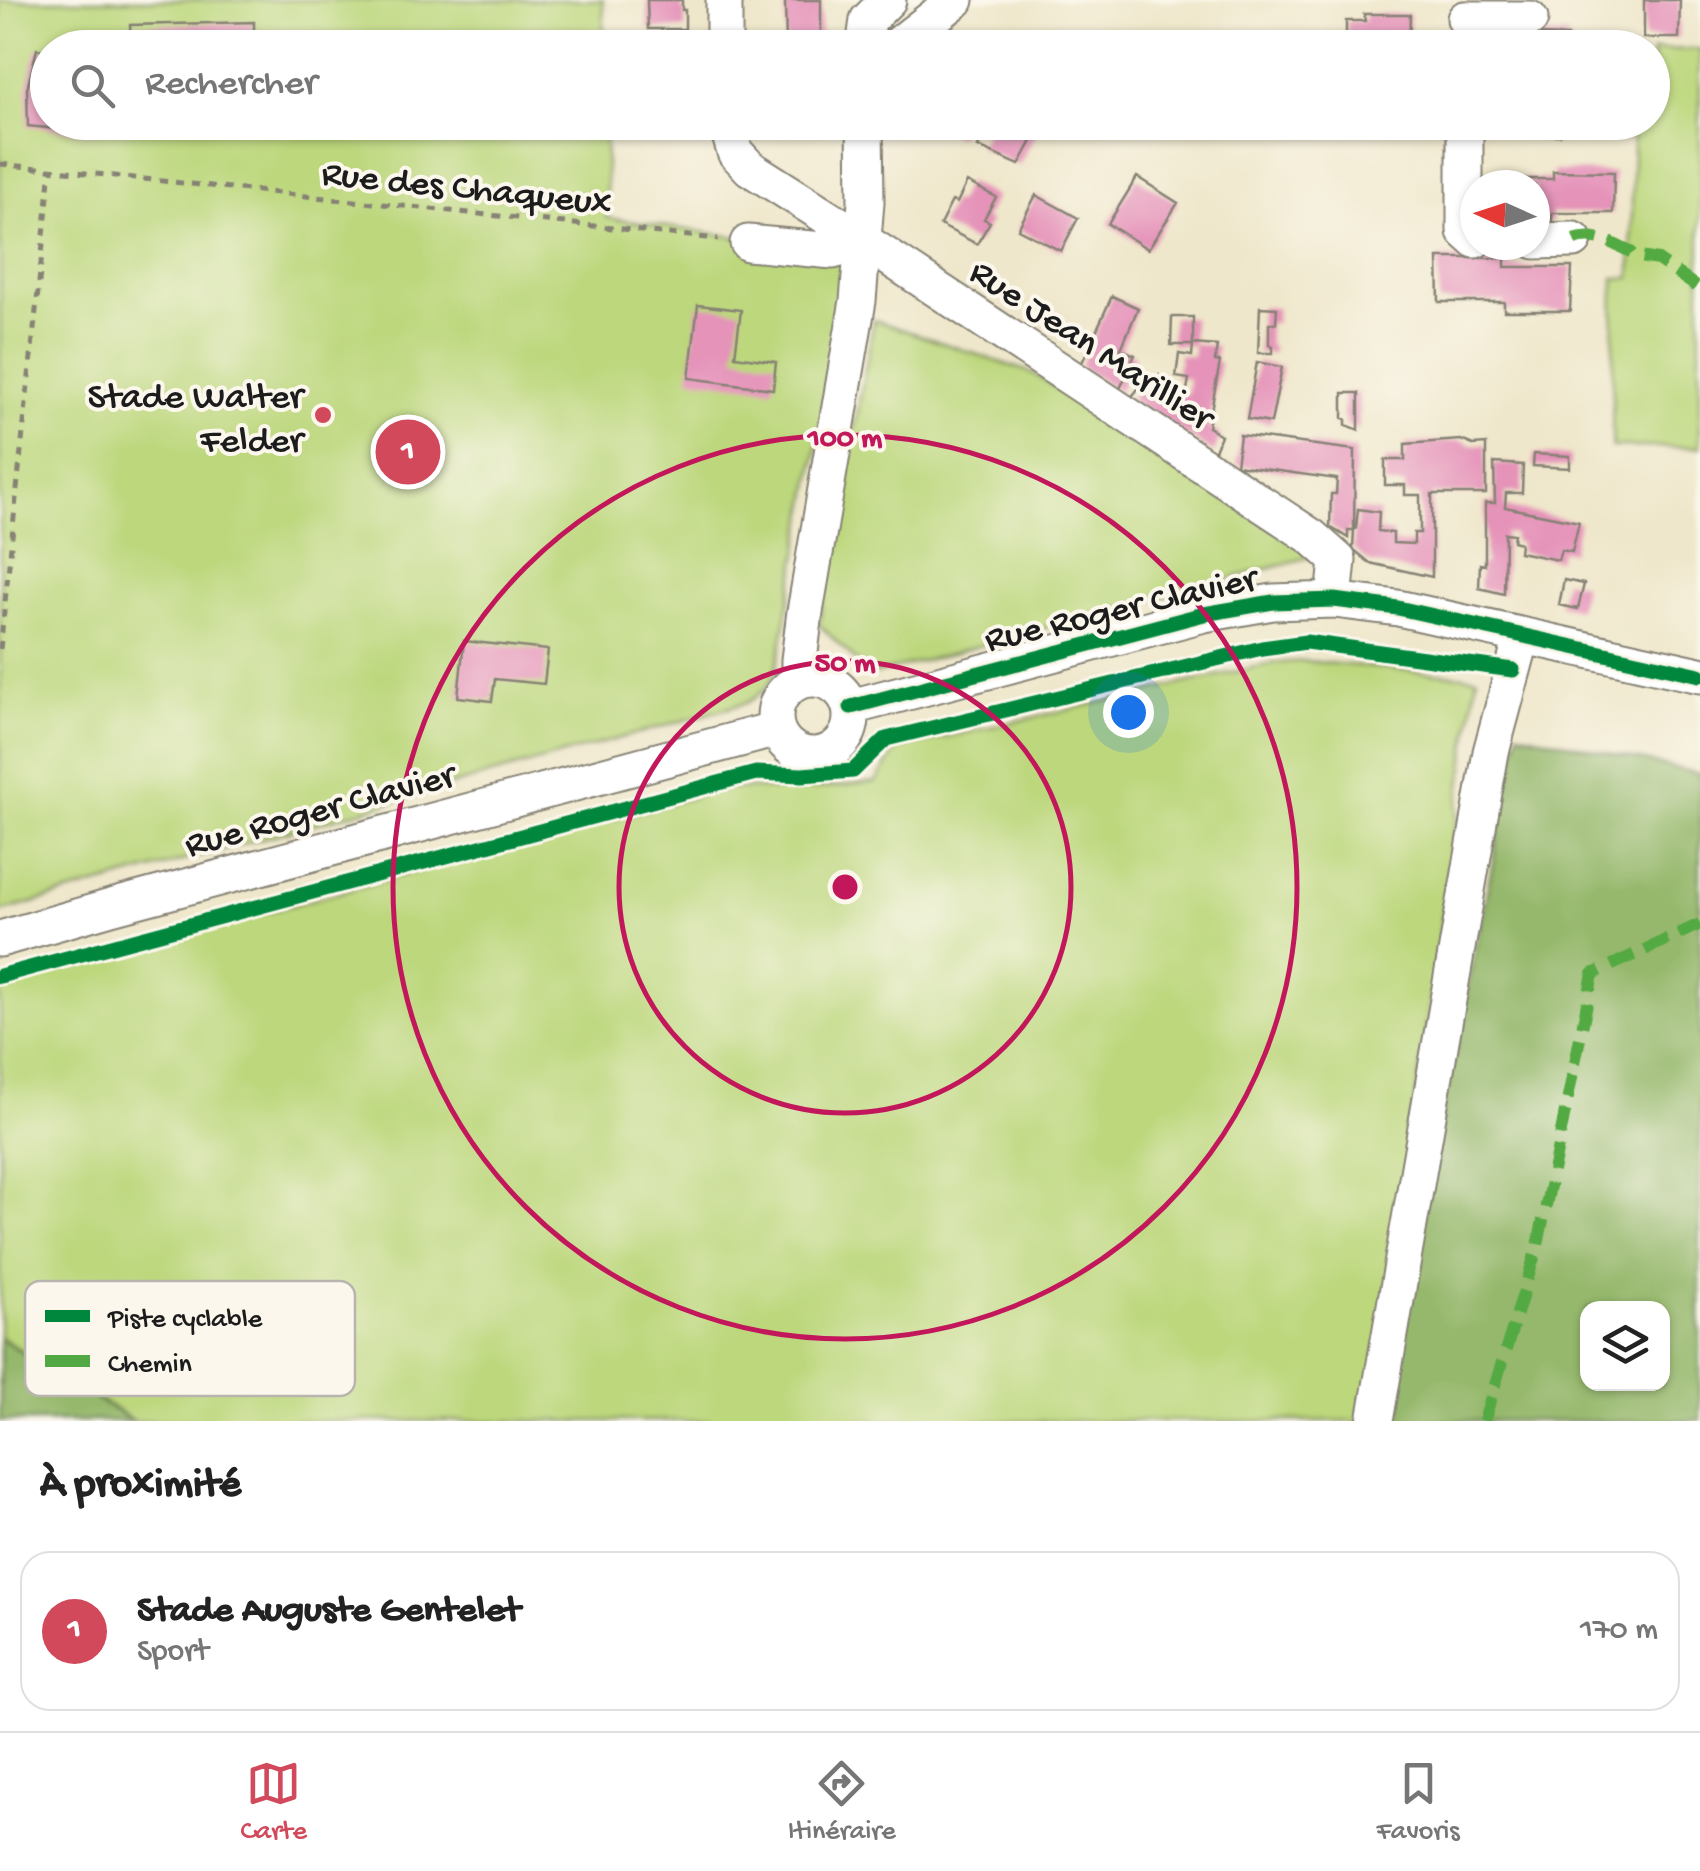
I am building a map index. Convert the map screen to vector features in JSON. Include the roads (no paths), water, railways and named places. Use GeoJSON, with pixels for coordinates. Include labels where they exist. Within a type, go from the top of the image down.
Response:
{"type":"FeatureCollection","features":[{"type":"Feature","properties":{"kind":"street"},"geometry":{"type":"LineString","coordinates":[[724,0],[724,30]]}},
{"type":"Feature","properties":{"kind":"street"},"geometry":{"type":"LineString","coordinates":[[867,30],[868,20],[888,0]]}},
{"type":"Feature","properties":{"kind":"street"},"geometry":{"type":"LineString","coordinates":[[917,30],[956,0]]}},
{"type":"Feature","properties":{"kind":"street"},"geometry":{"type":"LineString","coordinates":[[1466,22],[1530,19]]}},
{"type":"Feature","properties":{"kind":"street"},"geometry":{"type":"LineString","coordinates":[[731,140],[735,152],[750,168],[864,242]]}},
{"type":"Feature","properties":{"kind":"street"},"geometry":{"type":"LineString","coordinates":[[799,681],[805,612],[858,301],[864,242],[865,140]]}},
{"type":"Feature","properties":{"kind":"street"},"geometry":{"type":"LineString","coordinates":[[1465,140],[1465,170]]}},
{"type":"Feature","properties":{"kind":"street"},"geometry":{"type":"LineString","coordinates":[[1550,241],[1574,240]]}},
{"type":"Feature","properties":{"kind":"street"},"geometry":{"type":"LineString","coordinates":[[748,242],[804,262],[864,242]]}},
{"type":"Feature","properties":{"kind":"street","name":"Rue Jean Marillier"},"geometry":{"type":"LineString","coordinates":[[864,242],[1312,538],[1338,560],[1334,600]]}},
{"type":"Feature","properties":{"kind":"street","name":"Rue Roger Clavier"},"geometry":{"type":"LineString","coordinates":[[851,707],[1204,614],[1273,602],[1334,600],[1398,608],[1700,675]]}},
{"type":"Feature","properties":{"kind":"street"},"geometry":{"type":"LineString","coordinates":[[1375,1421],[1492,752],[1522,637]]}},
{"type":"Feature","properties":{"kind":"street"},"geometry":{"type":"LineString","coordinates":[[814,678],[836,686],[851,707],[851,726],[845,738],[823,754],[796,752],[777,729],[775,713],[781,696],[799,681],[814,678]]}},
{"type":"Feature","properties":{"kind":"street","name":"Rue Roger Clavier"},"geometry":{"type":"LineString","coordinates":[[0,939],[777,729]]}},
{"type":"Feature","properties":{"kind":"place","name":"Stade Walter Felder"},"geometry":{"type":"Point","coordinates":[323,415]}},
{"type":"Feature","properties":{"kind":"place","name":"Stade Auguste Gentelet"},"geometry":{"type":"Point","coordinates":[408,452]}}]}
